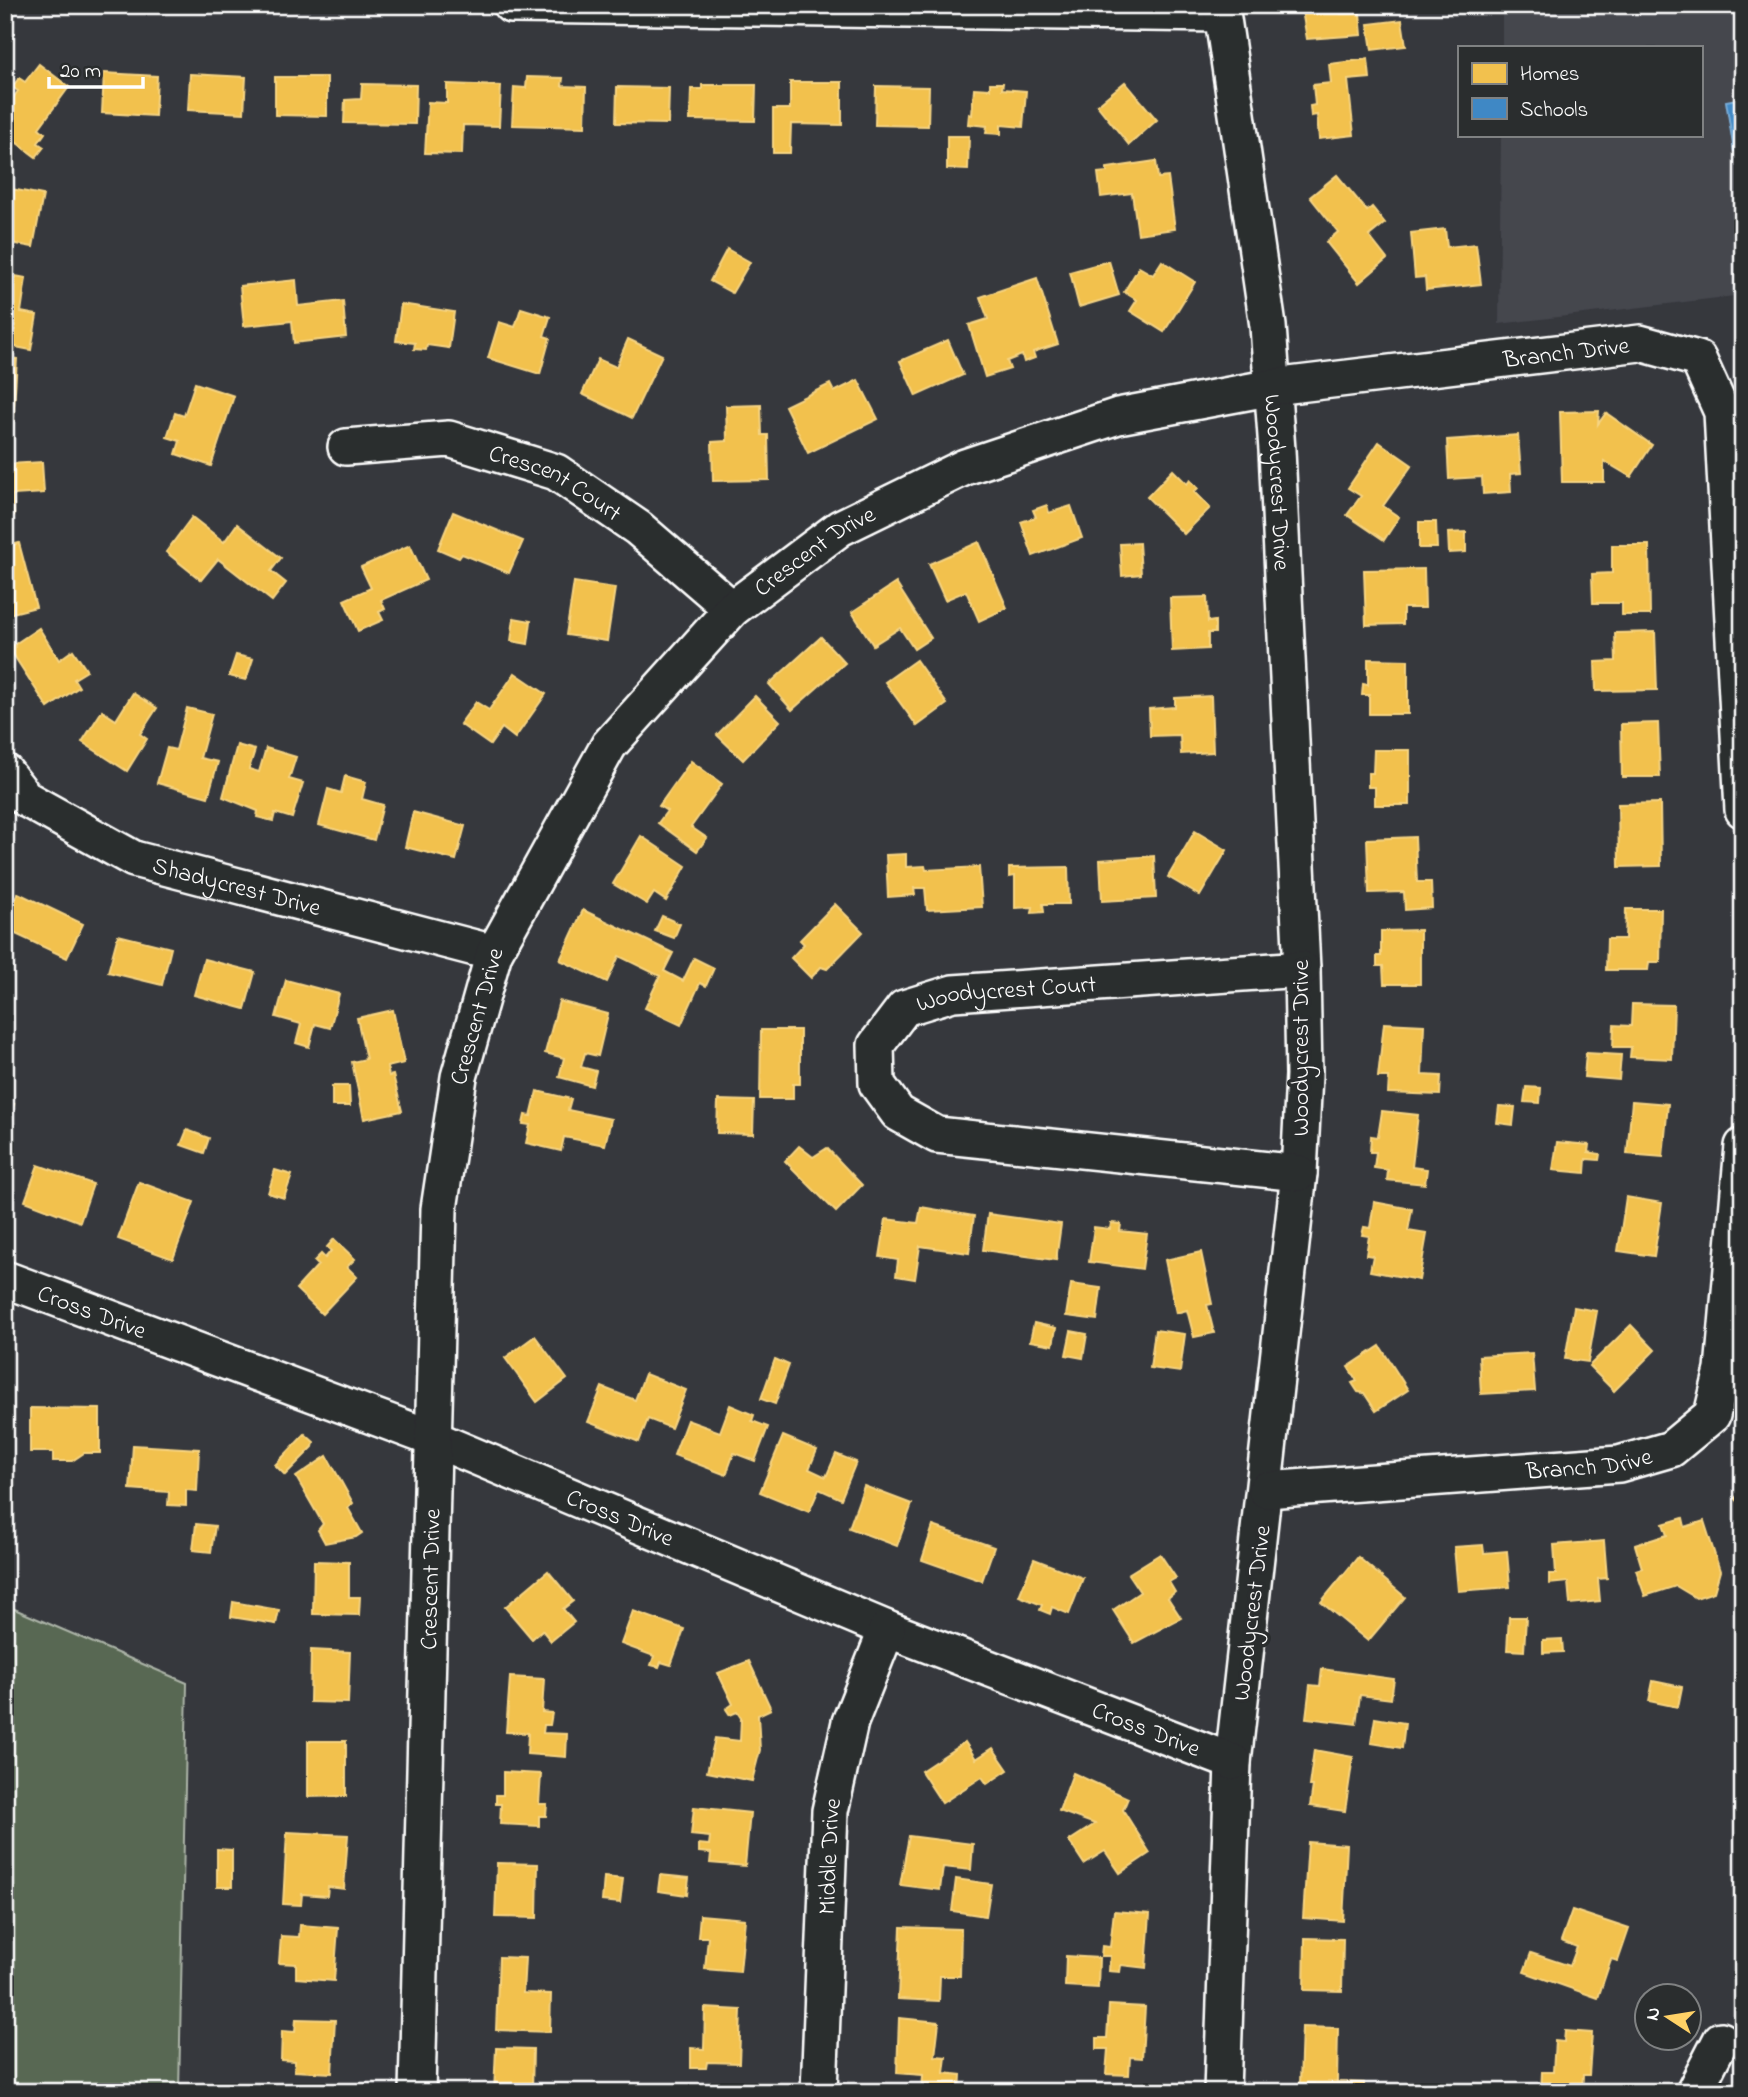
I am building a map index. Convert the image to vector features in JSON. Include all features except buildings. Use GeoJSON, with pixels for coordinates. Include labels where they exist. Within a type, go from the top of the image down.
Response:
{"type":"FeatureCollection","features":[{"type":"Feature","properties":{"kind":"street"},"geometry":{"type":"LineString","coordinates":[[512,5],[1222,10]]}},
{"type":"Feature","properties":{"kind":"street","name":"Woodycrest Drive"},"geometry":{"type":"LineString","coordinates":[[1222,10],[1268,326],[1273,387],[1302,969],[1304,1075],[1299,1173],[1266,1490],[1233,1762],[1222,2092]]}},
{"type":"Feature","properties":{"kind":"street","name":"Branch Drive"},"geometry":{"type":"LineString","coordinates":[[1273,387],[1640,343],[1698,359],[1722,412],[1743,810]]}},
{"type":"Feature","properties":{"kind":"street","name":"Crescent Drive"},"geometry":{"type":"LineString","coordinates":[[417,2092],[439,1209],[459,1077],[494,953],[609,745],[732,609],[840,528],[965,467],[1118,416],[1273,387]]}},
{"type":"Feature","properties":{"kind":"street","name":"Crescent Court"},"geometry":{"type":"LineString","coordinates":[[346,447],[449,439],[556,472],[638,528],[732,609]]}},
{"type":"Feature","properties":{"kind":"street","name":"Shadycrest Drive"},"geometry":{"type":"LineString","coordinates":[[5,772],[26,799],[134,859],[494,953]]}},
{"type":"Feature","properties":{"kind":"street","name":"Woodycrest Court"},"geometry":{"type":"LineString","coordinates":[[1299,1173],[937,1135],[898,1113],[877,1084],[876,1045],[904,1008],[953,993],[1302,969]]}},
{"type":"Feature","properties":{"kind":"street","name":"Branch Drive"},"geometry":{"type":"LineString","coordinates":[[1266,1490],[1619,1464],[1671,1449],[1712,1415],[1723,1370],[1743,1146]]}},
{"type":"Feature","properties":{"kind":"street","name":"Cross Drive"},"geometry":{"type":"LineString","coordinates":[[5,1279],[434,1439],[887,1629],[1233,1762]]}},
{"type":"Feature","properties":{"kind":"street","name":"Middle Drive"},"geometry":{"type":"LineString","coordinates":[[820,2092],[830,1811],[850,1722],[887,1629]]}},
{"type":"Feature","properties":{"kind":"street"},"geometry":{"type":"LineString","coordinates":[[1694,2092],[1721,2040]]}},
{"type":"Feature","properties":{"kind":"shaded area"},"geometry":{"type":"Polygon","coordinates":[[[1502,5],[1743,5],[1743,295],[1499,324],[1501,136],[1702,136],[1702,46],[1502,46],[1502,5]]]}},
{"type":"Feature","properties":{"kind":"green space"},"geometry":{"type":"Polygon","coordinates":[[[5,1605],[187,1683],[179,2092],[5,2092],[5,1605]]]}}]}
